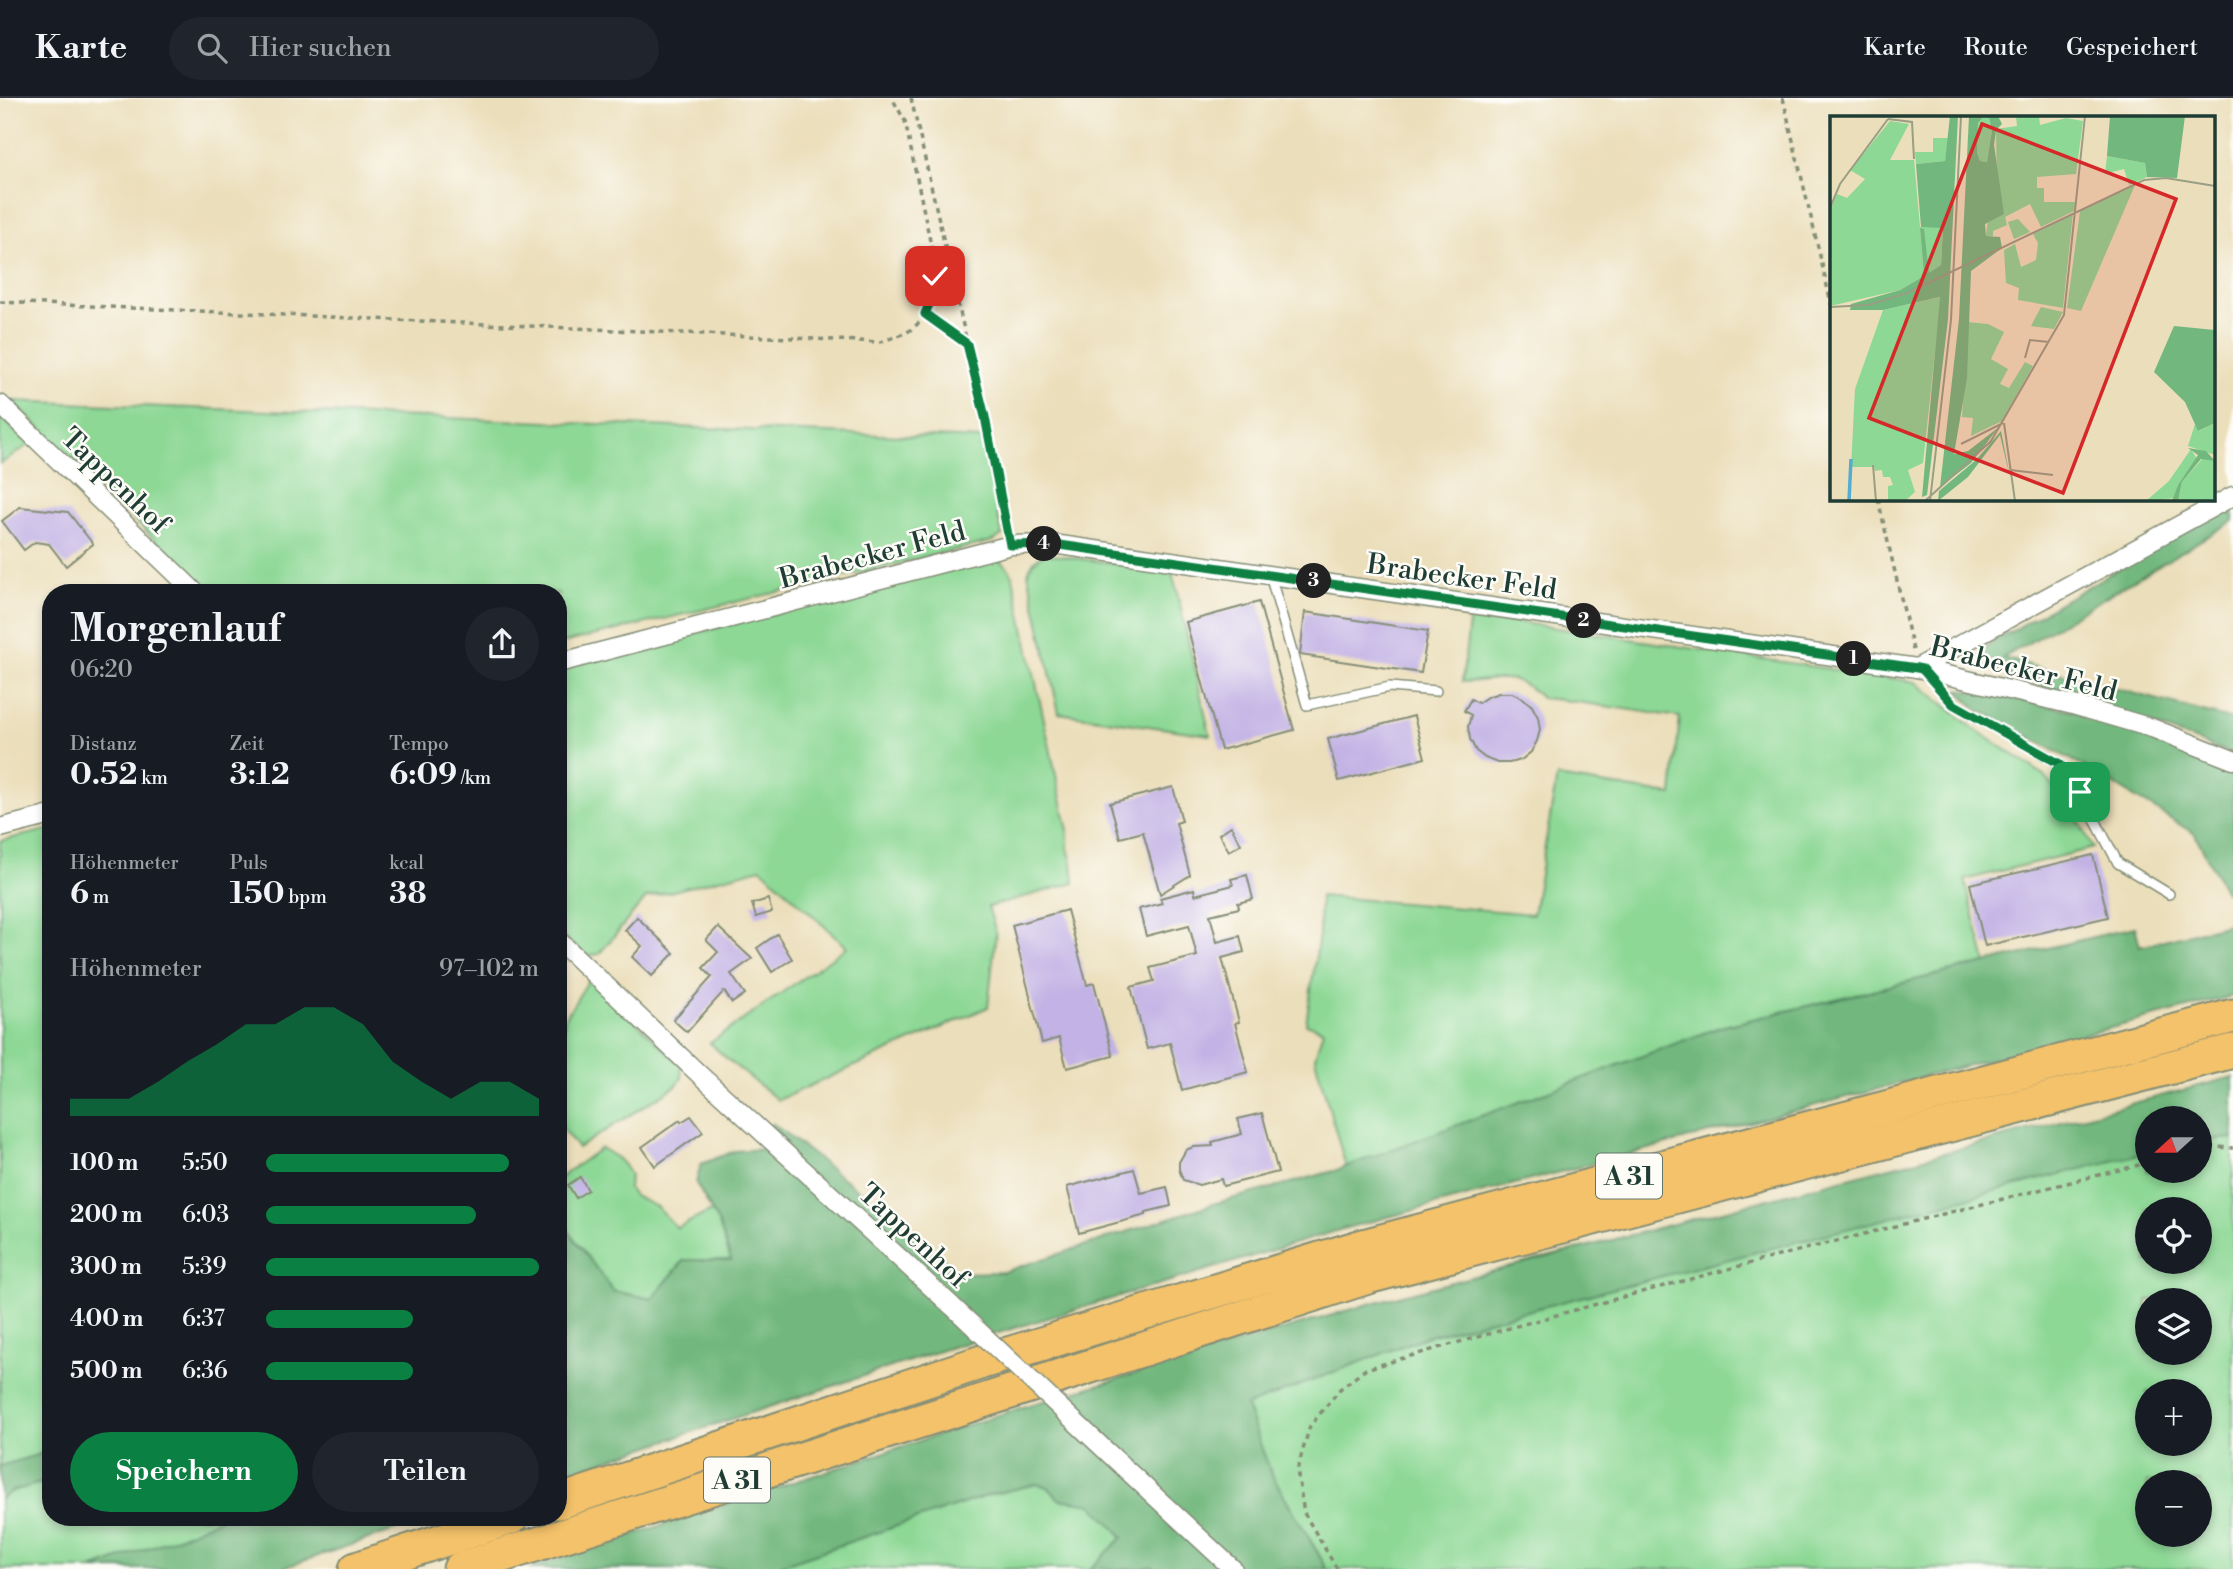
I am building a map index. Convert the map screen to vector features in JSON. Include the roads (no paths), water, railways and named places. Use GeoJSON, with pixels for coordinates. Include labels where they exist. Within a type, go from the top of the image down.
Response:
{"type":"FeatureCollection","features":[{"type":"Feature","properties":{"kind":"highway","name":"A 31"},"geometry":{"type":"LineString","coordinates":[[567,1499],[982,1362],[1356,1248],[2233,1016]]}},
{"type":"Feature","properties":{"kind":"highway","name":"A 31"},"geometry":{"type":"LineString","coordinates":[[460,1569],[1371,1276],[2233,1051]]}},
{"type":"Feature","properties":{"kind":"highway"},"geometry":{"type":"LineString","coordinates":[[356,1569],[486,1526]]}},
{"type":"Feature","properties":{"kind":"street","name":"Tappenhof"},"geometry":{"type":"LineString","coordinates":[[0,404],[187,584]]}},
{"type":"Feature","properties":{"kind":"street"},"geometry":{"type":"LineString","coordinates":[[1920,669],[2214,502],[2233,496]]}},
{"type":"Feature","properties":{"kind":"street","name":"Brabecker Feld"},"geometry":{"type":"LineString","coordinates":[[567,661],[1010,545],[1053,544],[1920,669],[2073,705],[2152,728],[2233,760]]}},
{"type":"Feature","properties":{"kind":"street"},"geometry":{"type":"LineString","coordinates":[[0,828],[42,817]]}},
{"type":"Feature","properties":{"kind":"street","name":"Tappenhof"},"geometry":{"type":"LineString","coordinates":[[567,949],[1233,1569]]}},
{"type":"Feature","properties":{"kind":"lane"},"geometry":{"type":"LineString","coordinates":[[1270,575],[1307,705],[1390,687],[1436,691]]}},
{"type":"Feature","properties":{"kind":"lane"},"geometry":{"type":"LineString","coordinates":[[1920,669],[1953,704],[2060,764],[2080,792],[2118,863],[2169,894]]}}]}
